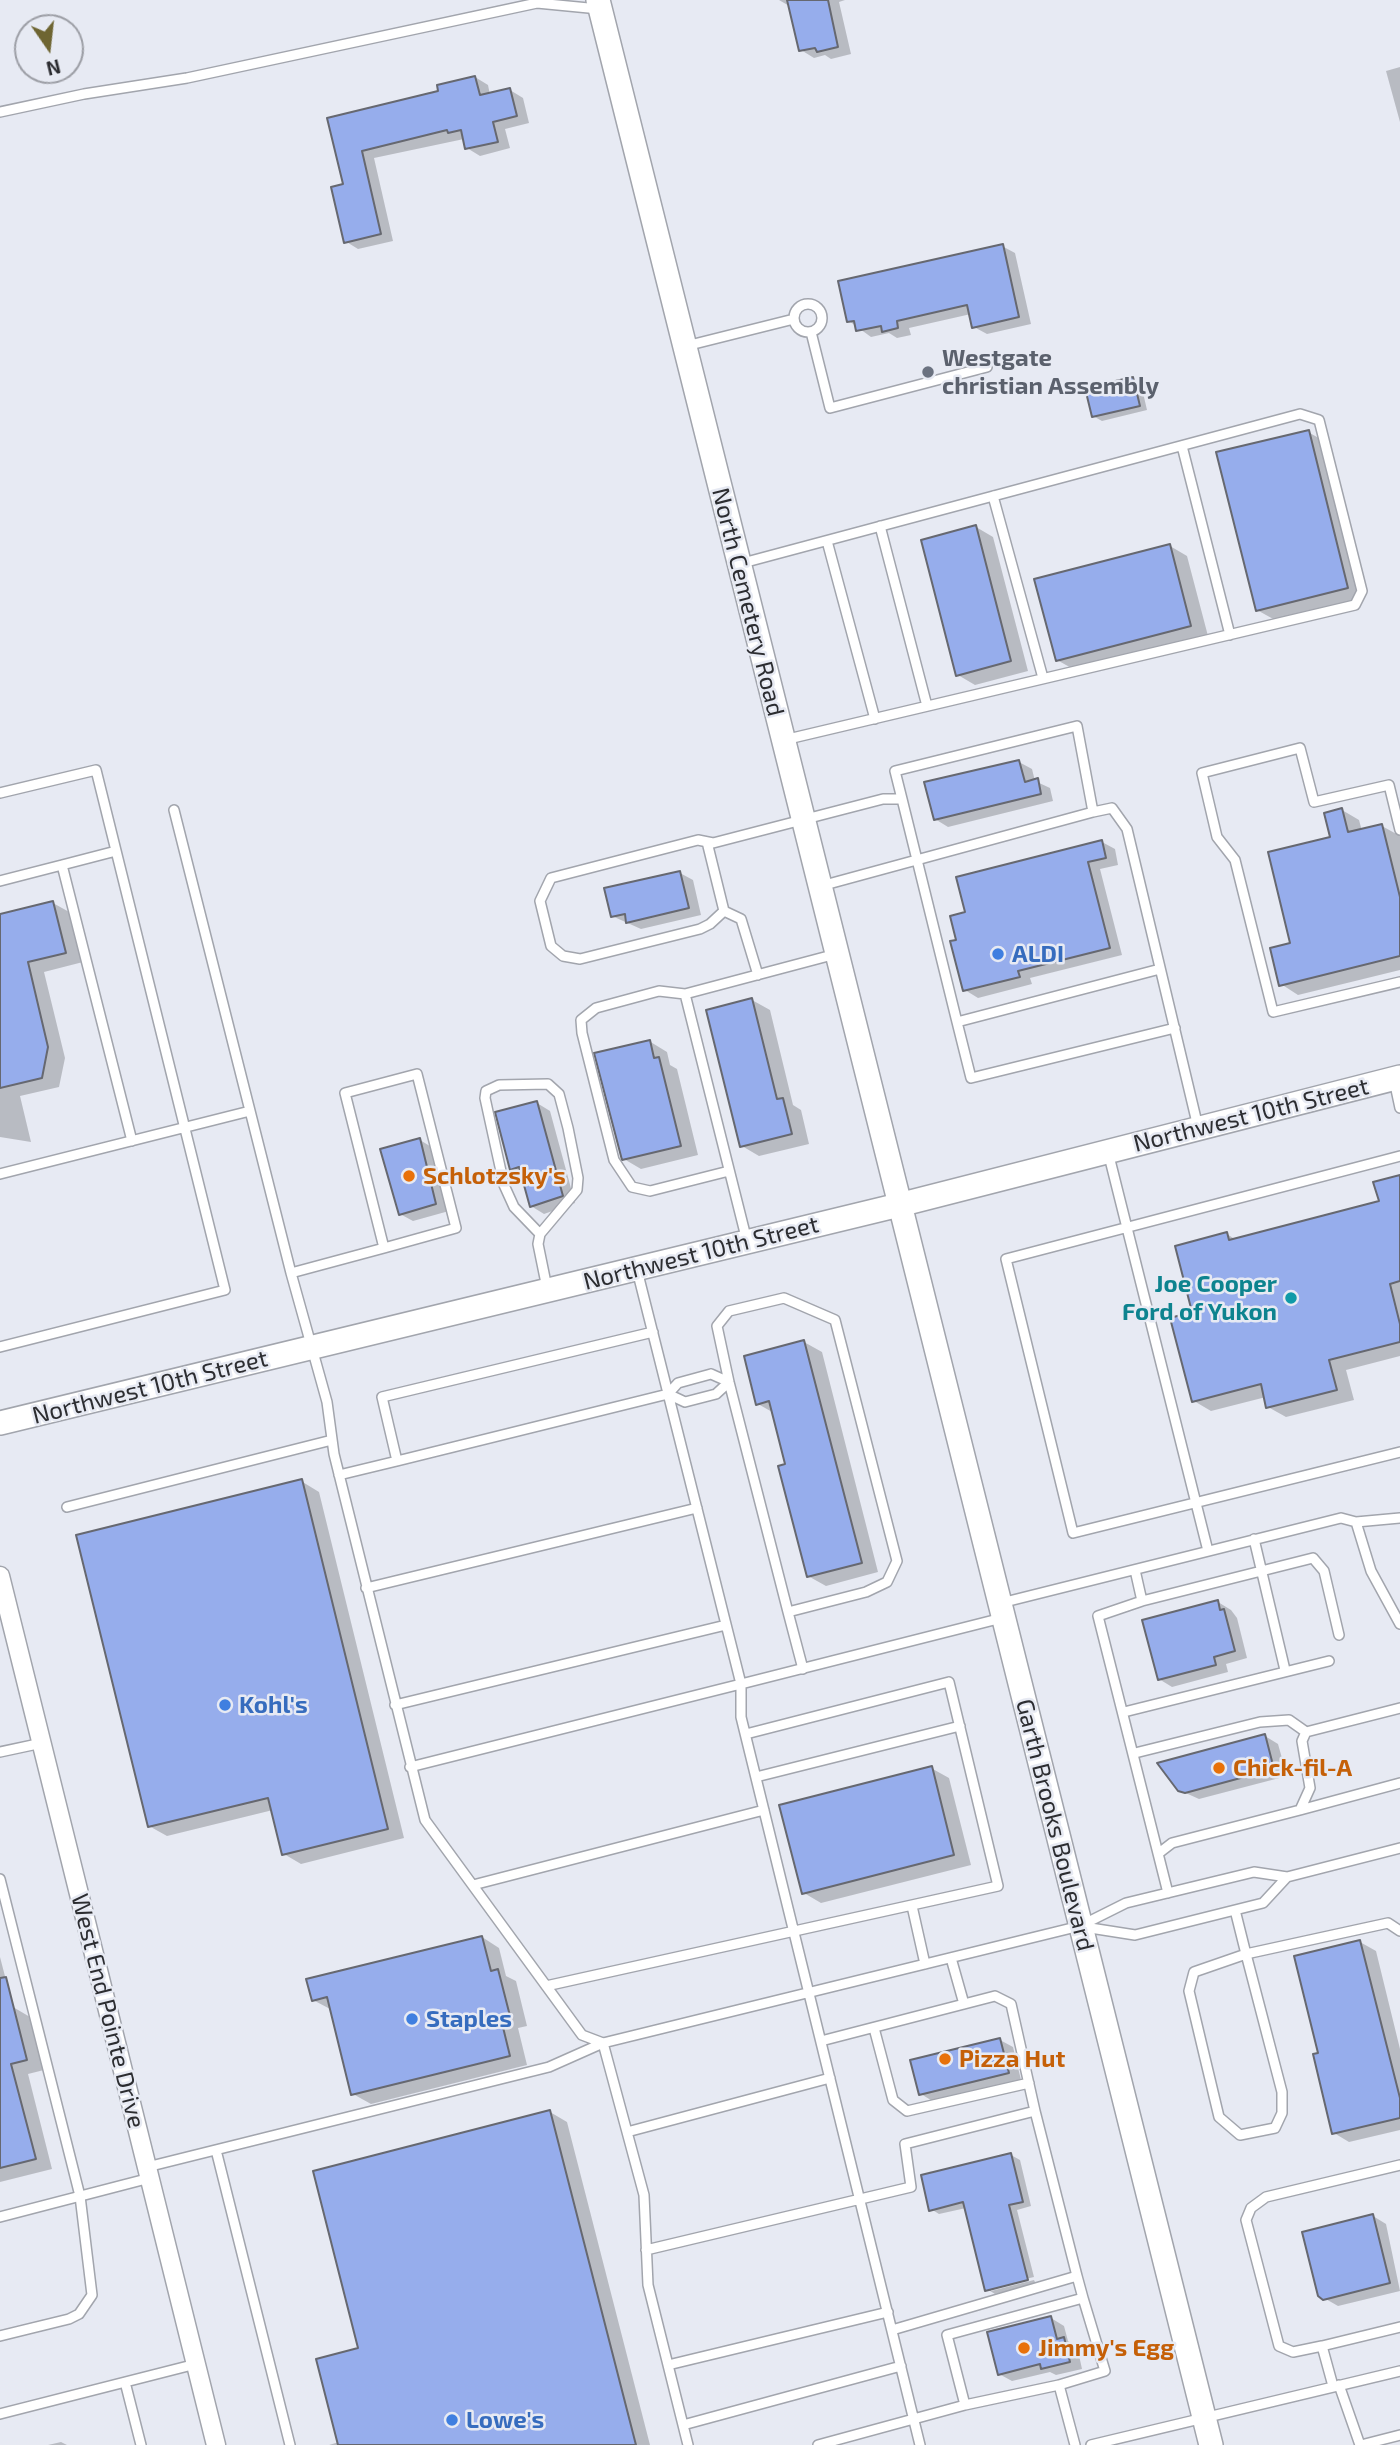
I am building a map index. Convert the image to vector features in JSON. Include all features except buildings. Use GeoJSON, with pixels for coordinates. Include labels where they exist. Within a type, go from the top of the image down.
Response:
{"type":"FeatureCollection","features":[{"type":"Feature","properties":{"kind":"street","name":"North Cemetery Road"},"geometry":{"type":"LineString","coordinates":[[599,4],[898,1205]]}},
{"type":"Feature","properties":{"kind":"street","name":"Northwest 10th Street"},"geometry":{"type":"LineString","coordinates":[[0,1423],[898,1205],[1397,1078]]}},
{"type":"Feature","properties":{"kind":"street","name":"Garth Brooks Boulevard"},"geometry":{"type":"LineString","coordinates":[[898,1205],[1211,2445]]}},
{"type":"Feature","properties":{"kind":"street","name":"West End Pointe Drive"},"geometry":{"type":"LineString","coordinates":[[0,1576],[216,2445]]}},
{"type":"Feature","properties":{"kind":"lane"},"geometry":{"type":"LineString","coordinates":[[0,112],[85,94],[187,78],[537,3],[599,4]]}},
{"type":"Feature","properties":{"kind":"lane"},"geometry":{"type":"LineString","coordinates":[[803,305],[816,306],[821,314],[821,322],[811,331],[801,330],[794,319],[796,310],[803,305]]}},
{"type":"Feature","properties":{"kind":"lane"},"geometry":{"type":"LineString","coordinates":[[684,346],[794,319]]}},
{"type":"Feature","properties":{"kind":"lane"},"geometry":{"type":"LineString","coordinates":[[811,331],[830,408],[987,367]]}},
{"type":"Feature","properties":{"kind":"lane"},"geometry":{"type":"LineString","coordinates":[[739,564],[1300,414],[1319,420],[1362,591],[1355,606],[783,741]]}},
{"type":"Feature","properties":{"kind":"lane"},"geometry":{"type":"LineString","coordinates":[[1182,446],[1230,635]]}},
{"type":"Feature","properties":{"kind":"lane"},"geometry":{"type":"LineString","coordinates":[[993,496],[1044,678]]}},
{"type":"Feature","properties":{"kind":"lane"},"geometry":{"type":"LineString","coordinates":[[880,526],[927,706]]}},
{"type":"Feature","properties":{"kind":"lane"},"geometry":{"type":"LineString","coordinates":[[827,541],[875,719]]}},
{"type":"Feature","properties":{"kind":"lane"},"geometry":{"type":"LineString","coordinates":[[1093,812],[1077,726],[895,771],[971,1078],[1174,1028]]}},
{"type":"Feature","properties":{"kind":"lane"},"geometry":{"type":"LineString","coordinates":[[1400,830],[1389,785],[1314,802],[1300,748],[1202,773],[1217,837],[1235,860],[1273,1012],[1400,982]]}},
{"type":"Feature","properties":{"kind":"lane"},"geometry":{"type":"LineString","coordinates":[[0,793],[96,770],[225,1290],[0,1348]]}},
{"type":"Feature","properties":{"kind":"lane"},"geometry":{"type":"LineString","coordinates":[[724,911],[700,929],[580,959],[563,956],[551,946],[540,901],[551,878],[698,840],[707,842],[883,799],[902,799]]}},
{"type":"Feature","properties":{"kind":"lane"},"geometry":{"type":"LineString","coordinates":[[819,887],[915,858],[1112,808],[1127,829],[1199,1128]]}},
{"type":"Feature","properties":{"kind":"lane"},"geometry":{"type":"LineString","coordinates":[[174,810],[291,1273],[327,1402],[339,1475],[425,1821],[582,2035],[603,2043]]}},
{"type":"Feature","properties":{"kind":"lane"},"geometry":{"type":"LineString","coordinates":[[707,842],[724,911]]}},
{"type":"Feature","properties":{"kind":"lane"},"geometry":{"type":"LineString","coordinates":[[0,881],[116,851]]}},
{"type":"Feature","properties":{"kind":"lane"},"geometry":{"type":"LineString","coordinates":[[62,865],[132,1141]]}},
{"type":"Feature","properties":{"kind":"lane"},"geometry":{"type":"LineString","coordinates":[[724,911],[741,919],[758,975]]}},
{"type":"Feature","properties":{"kind":"lane"},"geometry":{"type":"LineString","coordinates":[[729,1171],[650,1191],[632,1187],[614,1160],[582,1033],[582,1020],[596,1009],[659,991],[685,994],[836,954]]}},
{"type":"Feature","properties":{"kind":"lane"},"geometry":{"type":"LineString","coordinates":[[957,1022],[1160,969]]}},
{"type":"Feature","properties":{"kind":"lane"},"geometry":{"type":"LineString","coordinates":[[685,994],[747,1242]]}},
{"type":"Feature","properties":{"kind":"lane"},"geometry":{"type":"LineString","coordinates":[[291,1273],[384,1248],[456,1228],[417,1074],[345,1093],[384,1248]]}},
{"type":"Feature","properties":{"kind":"lane"},"geometry":{"type":"LineString","coordinates":[[1397,1078],[1400,1108]]}},
{"type":"Feature","properties":{"kind":"lane"},"geometry":{"type":"LineString","coordinates":[[540,1234],[514,1208],[507,1194],[485,1098],[486,1091],[499,1085],[548,1084],[555,1088],[562,1104],[579,1178],[577,1190],[540,1234],[538,1244],[547,1290]]}},
{"type":"Feature","properties":{"kind":"lane"},"geometry":{"type":"LineString","coordinates":[[0,1174],[250,1111]]}},
{"type":"Feature","properties":{"kind":"lane"},"geometry":{"type":"LineString","coordinates":[[1108,1152],[1208,1551]]}},
{"type":"Feature","properties":{"kind":"lane"},"geometry":{"type":"LineString","coordinates":[[1400,1156],[1127,1230],[1006,1259],[1073,1533],[1400,1452]]}},
{"type":"Feature","properties":{"kind":"lane"},"geometry":{"type":"LineString","coordinates":[[637,1268],[741,1685],[741,1717],[920,2445]]}},
{"type":"Feature","properties":{"kind":"lane"},"geometry":{"type":"LineString","coordinates":[[788,1612],[866,1592],[887,1582],[897,1561],[835,1320],[784,1298],[729,1311],[717,1326],[730,1382],[788,1612],[803,1669]]}},
{"type":"Feature","properties":{"kind":"lane"},"geometry":{"type":"LineString","coordinates":[[397,1461],[382,1397],[653,1332]]}},
{"type":"Feature","properties":{"kind":"lane"},"geometry":{"type":"LineString","coordinates":[[339,1475],[668,1394],[678,1383],[711,1374],[730,1382]]}},
{"type":"Feature","properties":{"kind":"lane"},"geometry":{"type":"LineString","coordinates":[[668,1394],[685,1402],[716,1394],[730,1382]]}},
{"type":"Feature","properties":{"kind":"lane"},"geometry":{"type":"LineString","coordinates":[[67,1507],[332,1440]]}},
{"type":"Feature","properties":{"kind":"lane"},"geometry":{"type":"LineString","coordinates":[[366,1588],[697,1508]]}},
{"type":"Feature","properties":{"kind":"lane"},"geometry":{"type":"LineString","coordinates":[[410,1766],[803,1669],[1135,1570],[1254,1539],[1341,1518],[1356,1522],[1400,1518]]}},
{"type":"Feature","properties":{"kind":"lane"},"geometry":{"type":"LineString","coordinates":[[1356,1522],[1371,1571],[1400,1624]]}},
{"type":"Feature","properties":{"kind":"lane"},"geometry":{"type":"LineString","coordinates":[[1254,1539],[1285,1670]]}},
{"type":"Feature","properties":{"kind":"lane"},"geometry":{"type":"LineString","coordinates":[[1168,1893],[1135,1753],[1098,1616],[1143,1601],[1313,1558],[1324,1571],[1339,1635]]}},
{"type":"Feature","properties":{"kind":"lane"},"geometry":{"type":"LineString","coordinates":[[1135,1570],[1143,1601]]}},
{"type":"Feature","properties":{"kind":"lane"},"geometry":{"type":"LineString","coordinates":[[395,1705],[726,1625]]}},
{"type":"Feature","properties":{"kind":"lane"},"geometry":{"type":"LineString","coordinates":[[1124,1712],[1329,1661]]}},
{"type":"Feature","properties":{"kind":"lane"},"geometry":{"type":"LineString","coordinates":[[546,1986],[998,1886],[949,1682],[746,1734]]}},
{"type":"Feature","properties":{"kind":"lane"},"geometry":{"type":"LineString","coordinates":[[1135,1753],[1260,1722],[1289,1720],[1306,1732],[1400,1708]]}},
{"type":"Feature","properties":{"kind":"lane"},"geometry":{"type":"LineString","coordinates":[[756,1777],[960,1726]]}},
{"type":"Feature","properties":{"kind":"lane"},"geometry":{"type":"LineString","coordinates":[[1300,1810],[1310,1788],[1302,1741],[1306,1732]]}},
{"type":"Feature","properties":{"kind":"lane"},"geometry":{"type":"LineString","coordinates":[[0,1752],[42,1743]]}},
{"type":"Feature","properties":{"kind":"lane"},"geometry":{"type":"LineString","coordinates":[[1159,1853],[1172,1843],[1400,1783]]}},
{"type":"Feature","properties":{"kind":"lane"},"geometry":{"type":"LineString","coordinates":[[472,1885],[764,1810]]}},
{"type":"Feature","properties":{"kind":"lane"},"geometry":{"type":"LineString","coordinates":[[0,2217],[80,2196],[216,2150],[549,2067],[603,2043],[1080,1926],[1126,1903],[1254,1872],[1287,1877],[1400,1848]]}},
{"type":"Feature","properties":{"kind":"lane"},"geometry":{"type":"LineString","coordinates":[[1080,1926],[1135,1935],[1263,1903],[1287,1877]]}},
{"type":"Feature","properties":{"kind":"lane"},"geometry":{"type":"LineString","coordinates":[[0,1879],[80,2196],[92,2295],[88,2305],[68,2319],[0,2336]]}},
{"type":"Feature","properties":{"kind":"lane"},"geometry":{"type":"LineString","coordinates":[[912,1906],[925,1964]]}},
{"type":"Feature","properties":{"kind":"lane"},"geometry":{"type":"LineString","coordinates":[[1235,1910],[1246,1954],[1282,2092],[1282,2113],[1275,2128],[1240,2135],[1219,2117],[1189,1991],[1194,1972],[1246,1954],[1388,1923],[1400,1931]]}},
{"type":"Feature","properties":{"kind":"lane"},"geometry":{"type":"LineString","coordinates":[[951,1958],[964,2004]]}},
{"type":"Feature","properties":{"kind":"lane"},"geometry":{"type":"LineString","coordinates":[[818,2445],[1105,2371],[1077,2276],[1011,2004],[995,1996],[821,2041]]}},
{"type":"Feature","properties":{"kind":"lane"},"geometry":{"type":"LineString","coordinates":[[874,2028],[893,2100],[907,2111],[1029,2083]]}},
{"type":"Feature","properties":{"kind":"lane"},"geometry":{"type":"LineString","coordinates":[[603,2043],[644,2195],[648,2285],[688,2445]]}},
{"type":"Feature","properties":{"kind":"lane"},"geometry":{"type":"LineString","coordinates":[[627,2132],[830,2078]]}},
{"type":"Feature","properties":{"kind":"lane"},"geometry":{"type":"LineString","coordinates":[[646,2250],[859,2197],[911,2187],[905,2144],[1035,2111]]}},
{"type":"Feature","properties":{"kind":"lane"},"geometry":{"type":"LineString","coordinates":[[216,2150],[290,2445]]}},
{"type":"Feature","properties":{"kind":"lane"},"geometry":{"type":"LineString","coordinates":[[1400,2165],[1266,2197],[1251,2208],[1246,2220],[1279,2346],[1293,2352],[1400,2327]]}},
{"type":"Feature","properties":{"kind":"lane"},"geometry":{"type":"LineString","coordinates":[[892,2330],[1077,2276]]}},
{"type":"Feature","properties":{"kind":"lane"},"geometry":{"type":"LineString","coordinates":[[965,2405],[947,2335],[1083,2298]]}},
{"type":"Feature","properties":{"kind":"lane"},"geometry":{"type":"LineString","coordinates":[[668,2365],[888,2312]]}},
{"type":"Feature","properties":{"kind":"lane"},"geometry":{"type":"LineString","coordinates":[[1322,2346],[1360,2445],[1400,2435]]}},
{"type":"Feature","properties":{"kind":"lane"},"geometry":{"type":"LineString","coordinates":[[0,2414],[196,2364]]}},
{"type":"Feature","properties":{"kind":"lane"},"geometry":{"type":"LineString","coordinates":[[683,2426],[901,2366]]}},
{"type":"Feature","properties":{"kind":"lane"},"geometry":{"type":"LineString","coordinates":[[1091,2445],[1203,2416],[1400,2371]]}},
{"type":"Feature","properties":{"kind":"lane"},"geometry":{"type":"LineString","coordinates":[[125,2382],[141,2445]]}},
{"type":"Feature","properties":{"kind":"lane"},"geometry":{"type":"LineString","coordinates":[[1059,2385],[1075,2445]]}},
{"type":"Feature","properties":{"kind":"place","name":"Westgate christian Assembly"},"geometry":{"type":"Point","coordinates":[928,372]}},
{"type":"Feature","properties":{"kind":"place","name":"ALDI"},"geometry":{"type":"Point","coordinates":[998,954]}},
{"type":"Feature","properties":{"kind":"place","name":"Schlotzsky's"},"geometry":{"type":"Point","coordinates":[409,1176]}},
{"type":"Feature","properties":{"kind":"place","name":"Joe Cooper Ford of Yukon"},"geometry":{"type":"Point","coordinates":[1291,1298]}},
{"type":"Feature","properties":{"kind":"place","name":"Kohl's"},"geometry":{"type":"Point","coordinates":[225,1705]}},
{"type":"Feature","properties":{"kind":"place","name":"Chick-fil-A"},"geometry":{"type":"Point","coordinates":[1219,1768]}},
{"type":"Feature","properties":{"kind":"place","name":"Staples"},"geometry":{"type":"Point","coordinates":[412,2019]}},
{"type":"Feature","properties":{"kind":"place","name":"Pizza Hut"},"geometry":{"type":"Point","coordinates":[945,2059]}},
{"type":"Feature","properties":{"kind":"place","name":"Jimmy's Egg"},"geometry":{"type":"Point","coordinates":[1024,2348]}},
{"type":"Feature","properties":{"kind":"place","name":"Lowe's"},"geometry":{"type":"Point","coordinates":[452,2420]}}]}
